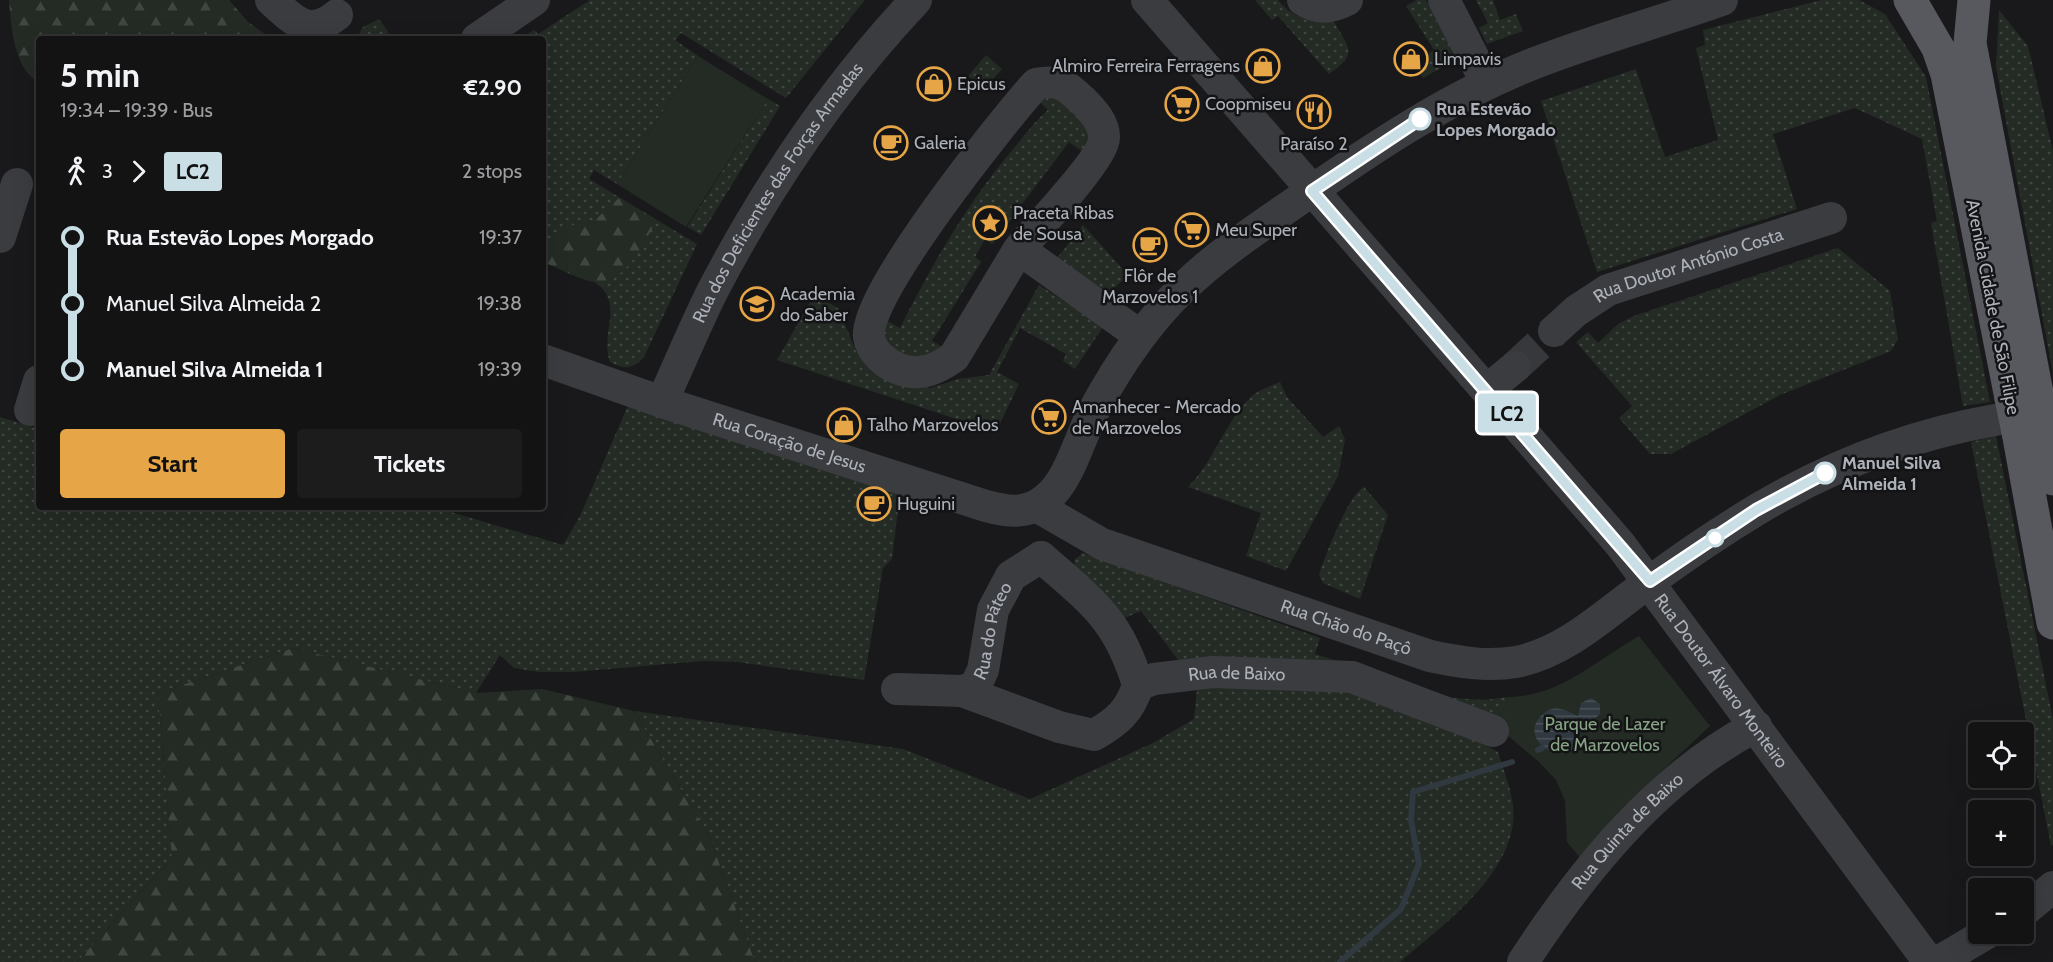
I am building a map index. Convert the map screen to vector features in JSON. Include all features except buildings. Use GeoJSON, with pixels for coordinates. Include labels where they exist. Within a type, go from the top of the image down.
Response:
{"type":"FeatureCollection","features":[{"type":"Feature","properties":{"kind":"main road","name":"Avenida Cidade de São Filipe"},"geometry":{"type":"LineString","coordinates":[[1910,0],[1938,48],[1947,74],[2021,414],[2053,479]]}},
{"type":"Feature","properties":{"kind":"main road","name":"Avenida Cidade de São Filipe"},"geometry":{"type":"LineString","coordinates":[[1974,0],[1970,43],[2021,414],[2053,623]]}},
{"type":"Feature","properties":{"kind":"street"},"geometry":{"type":"LineString","coordinates":[[481,36],[534,0]]}},
{"type":"Feature","properties":{"kind":"street","name":"Rua dos Deficientes das Forças Armadas"},"geometry":{"type":"LineString","coordinates":[[663,402],[713,290],[814,121],[889,29],[916,0]]}},
{"type":"Feature","properties":{"kind":"street","name":"Rua Doutor Álvaro Monteiro"},"geometry":{"type":"LineString","coordinates":[[1147,0],[1650,581],[1929,962]]}},
{"type":"Feature","properties":{"kind":"street"},"geometry":{"type":"LineString","coordinates":[[1303,0],[1313,6],[1323,7],[1347,0]]}},
{"type":"Feature","properties":{"kind":"street"},"geometry":{"type":"LineString","coordinates":[[1444,0],[1487,84]]}},
{"type":"Feature","properties":{"kind":"street"},"geometry":{"type":"LineString","coordinates":[[897,689],[962,691],[1059,727],[1094,735],[1122,717],[1133,702],[1138,685],[1119,634],[1106,617],[1041,557],[1036,506],[1049,497],[1058,485],[1092,414],[1140,334],[1184,287],[1220,256],[1386,140],[1487,84],[1552,57],[1706,3]]}},
{"type":"Feature","properties":{"kind":"street"},"geometry":{"type":"LineString","coordinates":[[289,19],[315,28],[324,27],[338,20]]}},
{"type":"Feature","properties":{"kind":"street"},"geometry":{"type":"LineString","coordinates":[[1053,81],[1068,87],[1089,107],[1101,122],[1105,137],[1094,160],[1019,249],[954,357],[938,369],[919,373],[899,369],[873,350],[868,336],[878,303],[944,198],[1036,84],[1053,81]]}},
{"type":"Feature","properties":{"kind":"street"},"geometry":{"type":"LineString","coordinates":[[0,237],[19,185]]}},
{"type":"Feature","properties":{"kind":"street","name":"Rua Doutor António Costa"},"geometry":{"type":"LineString","coordinates":[[1554,331],[1576,311],[1608,290],[1831,218]]}},
{"type":"Feature","properties":{"kind":"street"},"geometry":{"type":"LineString","coordinates":[[1019,249],[1140,334]]}},
{"type":"Feature","properties":{"kind":"street","name":"Rua Coração de Jesus"},"geometry":{"type":"LineString","coordinates":[[546,361],[663,402],[1005,511],[1021,511],[1036,506]]}},
{"type":"Feature","properties":{"kind":"street"},"geometry":{"type":"LineString","coordinates":[[1487,390],[1515,367]]}},
{"type":"Feature","properties":{"kind":"street","name":"Rua Chão do Paçô"},"geometry":{"type":"LineString","coordinates":[[1036,506],[1102,544],[1430,656],[1463,663],[1516,662],[1568,641],[1650,581],[1756,510],[1848,462],[1922,436],[2021,414]]}},
{"type":"Feature","properties":{"kind":"street","name":"Rua do Páteo"},"geometry":{"type":"LineString","coordinates":[[962,691],[975,687],[983,670],[993,610],[1011,576],[1041,557]]}},
{"type":"Feature","properties":{"kind":"street","name":"Rua de Baixo"},"geometry":{"type":"LineString","coordinates":[[1138,685],[1154,679],[1213,672],[1352,677],[1493,731]]}},
{"type":"Feature","properties":{"kind":"street","name":"Rua Quinta de Baixo"},"geometry":{"type":"LineString","coordinates":[[1523,962],[1554,915],[1626,830],[1679,775],[1721,744],[1756,726]]}},
{"type":"Feature","properties":{"kind":"street"},"geometry":{"type":"LineString","coordinates":[[1938,962],[1968,944]]}},
{"type":"Feature","properties":{"kind":"green space"},"geometry":{"type":"Polygon","coordinates":[[[9,0],[229,0],[248,22],[268,36],[36,36],[36,80],[24,68],[13,34],[9,0]]]}},
{"type":"Feature","properties":{"kind":"green space"},"geometry":{"type":"Polygon","coordinates":[[[590,0],[865,0],[786,98],[681,33],[675,40],[698,56],[617,184],[594,170],[589,179],[697,244],[644,357],[632,366],[619,366],[610,362],[607,346],[610,305],[600,286],[579,274],[546,263],[546,36],[525,36],[534,30],[538,34],[590,0]]]}},
{"type":"Feature","properties":{"kind":"green space"},"geometry":{"type":"Polygon","coordinates":[[[1255,0],[1278,0],[1290,11],[1303,18],[1334,22],[1347,45],[1348,56],[1329,74],[1278,16],[1272,20],[1255,0]]]}},
{"type":"Feature","properties":{"kind":"green space"},"geometry":{"type":"Polygon","coordinates":[[[1416,0],[1426,0],[1457,59],[1423,78],[1415,64],[1434,50],[1406,6],[1416,0]]]}},
{"type":"Feature","properties":{"kind":"green space"},"geometry":{"type":"Polygon","coordinates":[[[1476,0],[1493,0],[1500,20],[1516,14],[1523,31],[1487,44],[1479,28],[1488,23],[1476,0]]]}},
{"type":"Feature","properties":{"kind":"green space"},"geometry":{"type":"Polygon","coordinates":[[[1822,0],[1859,0],[1885,14],[1926,77],[1990,402],[1963,406],[1931,223],[1937,221],[1922,139],[1855,108],[1773,134],[1797,209],[1597,272],[1541,101],[1636,69],[1665,157],[1718,140],[1696,48],[1705,45],[1703,30],[1822,0]]]}},
{"type":"Feature","properties":{"kind":"green space"},"geometry":{"type":"Polygon","coordinates":[[[1999,10],[2028,46],[2053,151],[2053,374],[1996,67],[1999,10]]]}},
{"type":"Feature","properties":{"kind":"green space"},"geometry":{"type":"Polygon","coordinates":[[[379,19],[389,33],[384,36],[358,36],[363,27],[379,19]]]}},
{"type":"Feature","properties":{"kind":"green space"},"geometry":{"type":"Polygon","coordinates":[[[986,55],[1002,69],[983,90],[968,76],[986,55]]]}},
{"type":"Feature","properties":{"kind":"green space"},"geometry":{"type":"Polygon","coordinates":[[[698,56],[768,99],[686,227],[617,184],[698,56]]]}},
{"type":"Feature","properties":{"kind":"green space"},"geometry":{"type":"Polygon","coordinates":[[[1049,94],[1080,112],[1092,143],[1083,152],[1069,142],[992,244],[985,239],[975,257],[981,262],[932,341],[946,349],[929,358],[902,360],[882,341],[884,319],[900,328],[938,257],[966,212],[997,169],[1030,128],[1048,110],[1037,99],[1049,94]]]}},
{"type":"Feature","properties":{"kind":"green space"},"geometry":{"type":"Polygon","coordinates":[[[768,99],[780,106],[701,235],[687,227],[768,99]]]}},
{"type":"Feature","properties":{"kind":"green space"},"geometry":{"type":"Polygon","coordinates":[[[619,198],[656,221],[633,260],[617,276],[607,280],[591,281],[546,263],[546,244],[569,226],[595,220],[619,198]]]}},
{"type":"Feature","properties":{"kind":"green space"},"geometry":{"type":"Polygon","coordinates":[[[1083,225],[1128,275],[1100,302],[1058,257],[1083,225]]]}},
{"type":"Feature","properties":{"kind":"green space"},"geometry":{"type":"Polygon","coordinates":[[[1838,248],[1890,291],[1898,339],[1891,351],[1780,395],[1671,454],[1650,454],[1619,418],[1632,406],[1576,342],[1588,332],[1598,343],[1618,324],[1634,316],[1838,248]]]}},
{"type":"Feature","properties":{"kind":"green space"},"geometry":{"type":"Polygon","coordinates":[[[1039,285],[1103,327],[1075,369],[1063,361],[1066,354],[1020,328],[997,372],[1019,384],[996,432],[777,360],[814,295],[838,308],[856,351],[873,371],[901,383],[930,388],[958,379],[989,375],[1039,285]]]}},
{"type":"Feature","properties":{"kind":"green space"},"geometry":{"type":"Polygon","coordinates":[[[1280,382],[1287,397],[1323,437],[1339,426],[1345,440],[1338,476],[1286,571],[1246,556],[1261,513],[1188,487],[1242,407],[1257,392],[1280,382]]]}},
{"type":"Feature","properties":{"kind":"green space"},"geometry":{"type":"Polygon","coordinates":[[[630,401],[900,493],[892,559],[883,568],[864,680],[737,662],[703,661],[573,672],[539,672],[514,668],[500,655],[476,693],[293,648],[158,693],[172,858],[77,962],[0,962],[0,417],[36,428],[36,510],[444,510],[563,545],[580,516],[630,401]]]}},
{"type":"Feature","properties":{"kind":"green space"},"geometry":{"type":"Polygon","coordinates":[[[1996,436],[2053,720],[2053,845],[2051,846],[2034,760],[2034,722],[2026,722],[1971,442],[1996,436]]]}},
{"type":"Feature","properties":{"kind":"green space"},"geometry":{"type":"Polygon","coordinates":[[[1364,487],[1388,515],[1360,599],[1323,583],[1319,575],[1344,513],[1364,487]]]}},
{"type":"Feature","properties":{"kind":"green space"},"geometry":{"type":"Polygon","coordinates":[[[1083,553],[1320,638],[1315,654],[1454,698],[1483,700],[1509,697],[1495,725],[1422,698],[1182,665],[1141,611],[1120,620],[1075,567],[1074,560],[1083,553]]]}},
{"type":"Feature","properties":{"kind":"green space","name":"Parque de Lazer de Marzovelos"},"geometry":{"type":"Polygon","coordinates":[[[1639,636],[1710,726],[1646,786],[1581,859],[1567,842],[1565,801],[1556,780],[1539,762],[1495,725],[1509,697],[1545,691],[1561,684],[1639,636]]]}},
{"type":"Feature","properties":{"kind":"green space"},"geometry":{"type":"Polygon","coordinates":[[[293,648],[476,693],[542,689],[634,711],[710,838],[755,962],[77,962],[172,858],[158,693],[293,648]]]}},
{"type":"Feature","properties":{"kind":"green space"},"geometry":{"type":"Polygon","coordinates":[[[1198,679],[1337,681],[1419,711],[1498,752],[1512,799],[1512,830],[1504,852],[1492,874],[1456,913],[1400,962],[755,962],[710,838],[634,711],[903,749],[1030,799],[1153,743],[1194,719],[1198,679]]]}},
{"type":"Feature","properties":{"kind":"shaded area"},"geometry":{"type":"Polygon","coordinates":[[[1591,698],[1600,704],[1600,714],[1592,721],[1579,718],[1581,735],[1574,748],[1566,753],[1556,753],[1546,749],[1539,742],[1535,734],[1536,724],[1543,714],[1556,708],[1578,716],[1581,703],[1591,698]]]}},
{"type":"Feature","properties":{"kind":"waterway"},"geometry":{"type":"LineString","coordinates":[[1538,750],[1542,748]]}},
{"type":"Feature","properties":{"kind":"waterway"},"geometry":{"type":"LineString","coordinates":[[1340,962],[1401,909],[1419,864],[1411,820],[1413,792],[1512,762]]}},
{"type":"Feature","properties":{"kind":"tunnel"},"geometry":{"type":"LineString","coordinates":[[1515,367],[1554,331]]}},
{"type":"Feature","properties":{"kind":"bus line","name":"LC2"},"geometry":{"type":"LineString","coordinates":[[1420,119],[1312,191],[1487,390],[1650,581],[1756,510],[1825,473]]}},
{"type":"Feature","properties":{"kind":"place","name":"Limpavis"},"geometry":{"type":"Point","coordinates":[1411,59]}},
{"type":"Feature","properties":{"kind":"place","name":"Almiro Ferreira Ferragens"},"geometry":{"type":"Point","coordinates":[1263,66]}},
{"type":"Feature","properties":{"kind":"place","name":"Epicus"},"geometry":{"type":"Point","coordinates":[934,84]}},
{"type":"Feature","properties":{"kind":"place","name":"Coopmiseu"},"geometry":{"type":"Point","coordinates":[1182,104]}},
{"type":"Feature","properties":{"kind":"place","name":"Paraíso 2"},"geometry":{"type":"Point","coordinates":[1314,112]}},
{"type":"Feature","properties":{"kind":"place","name":"Rua Estevão Lopes Morgado"},"geometry":{"type":"Point","coordinates":[1420,119]}},
{"type":"Feature","properties":{"kind":"place","name":"Galeria"},"geometry":{"type":"Point","coordinates":[891,143]}},
{"type":"Feature","properties":{"kind":"place","name":"Praceta Ribas de Sousa"},"geometry":{"type":"Point","coordinates":[990,223]}},
{"type":"Feature","properties":{"kind":"place","name":"Meu Super"},"geometry":{"type":"Point","coordinates":[1192,230]}},
{"type":"Feature","properties":{"kind":"place","name":"Flôr de Marzovelos 1"},"geometry":{"type":"Point","coordinates":[1150,245]}},
{"type":"Feature","properties":{"kind":"place","name":"Academia do Saber"},"geometry":{"type":"Point","coordinates":[757,304]}},
{"type":"Feature","properties":{"kind":"place","name":"Amanhecer - Mercado de Marzovelos"},"geometry":{"type":"Point","coordinates":[1049,417]}},
{"type":"Feature","properties":{"kind":"place","name":"Talho Marzovelos"},"geometry":{"type":"Point","coordinates":[844,425]}},
{"type":"Feature","properties":{"kind":"place","name":"Manuel Silva Almeida 1"},"geometry":{"type":"Point","coordinates":[1825,473]}},
{"type":"Feature","properties":{"kind":"place","name":"Huguini"},"geometry":{"type":"Point","coordinates":[874,504]}}]}
